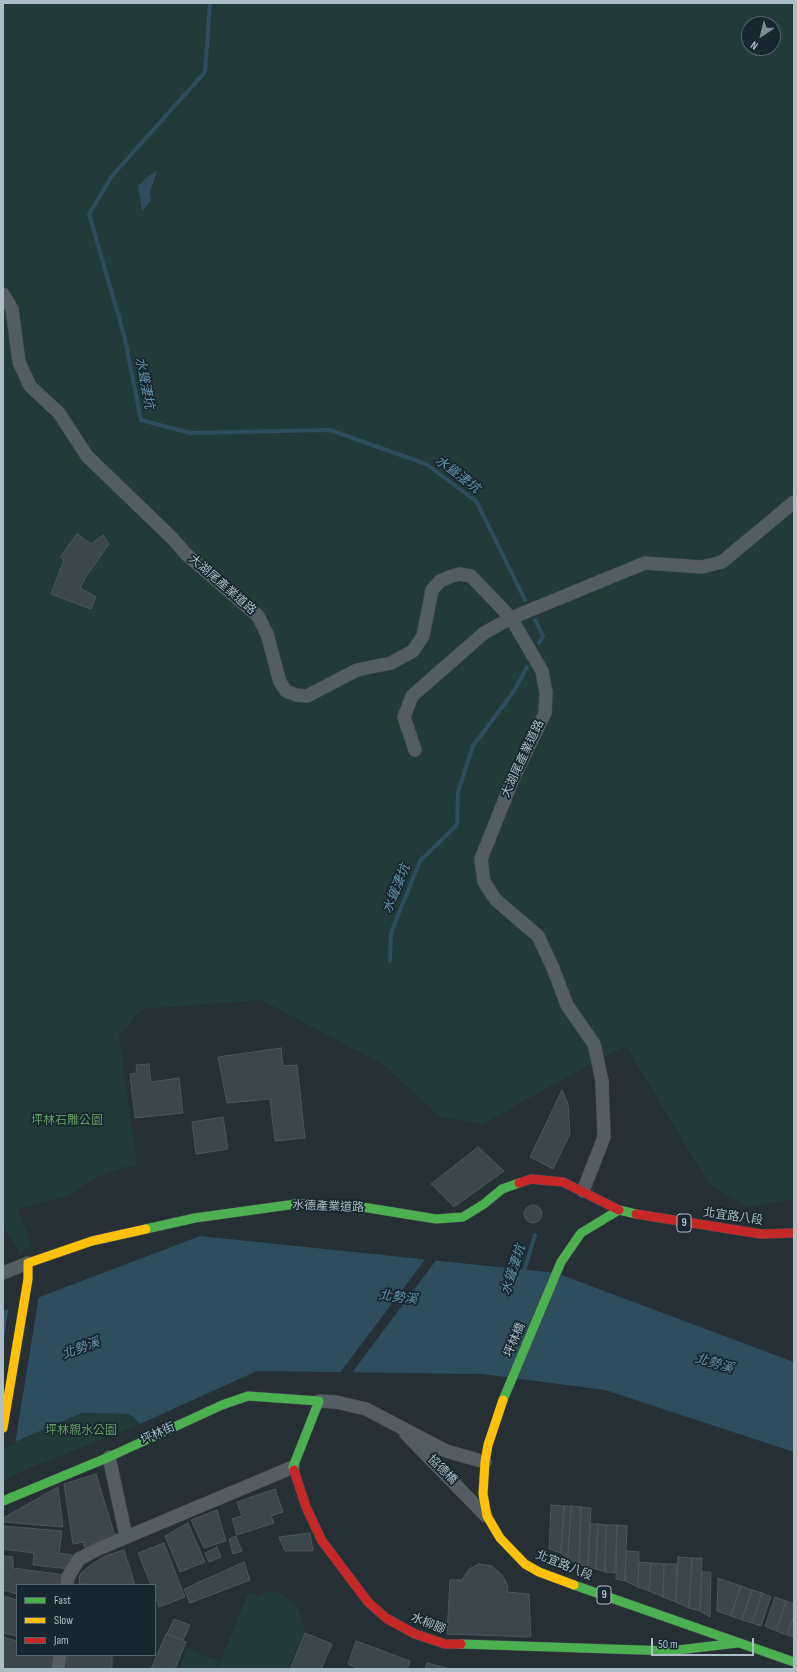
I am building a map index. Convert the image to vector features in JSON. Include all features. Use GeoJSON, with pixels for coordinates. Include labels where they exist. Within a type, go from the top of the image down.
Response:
{"type":"FeatureCollection","features":[{"type":"Feature","properties":{"kind":"main road","name":"水德產業道路"},"geometry":{"type":"LineString","coordinates":[[28,1263],[92,1241],[188,1220],[296,1204],[350,1205],[436,1219],[463,1217],[484,1204],[502,1189],[531,1179],[563,1182],[619,1210]]}},
{"type":"Feature","properties":{"kind":"main road","name":"北宜路八段"},"geometry":{"type":"LineString","coordinates":[[619,1210],[650,1218],[761,1234],[794,1233]]}},
{"type":"Feature","properties":{"kind":"main road","name":"坪林橋"},"geometry":{"type":"LineString","coordinates":[[485,1462],[488,1445],[500,1408],[561,1262],[581,1233],[619,1210]]}},
{"type":"Feature","properties":{"kind":"main road"},"geometry":{"type":"LineString","coordinates":[[3,1428],[28,1279],[28,1263]]}},
{"type":"Feature","properties":{"kind":"main road","name":"坪林街"},"geometry":{"type":"LineString","coordinates":[[3,1501],[110,1457],[222,1405],[248,1396],[319,1401]]}},
{"type":"Feature","properties":{"kind":"main road"},"geometry":{"type":"LineString","coordinates":[[293,1467],[319,1401]]}},
{"type":"Feature","properties":{"kind":"main road","name":"北宜路八段"},"geometry":{"type":"LineString","coordinates":[[485,1462],[483,1494],[487,1516],[500,1538],[525,1564],[539,1572],[794,1662]]}},
{"type":"Feature","properties":{"kind":"main road","name":"水柳腳"},"geometry":{"type":"LineString","coordinates":[[293,1467],[306,1507],[322,1541],[368,1602],[386,1618],[415,1634],[445,1644],[596,1650],[670,1651],[737,1643]]}},
{"type":"Feature","properties":{"kind":"street","name":"大湖尾產業道路"},"geometry":{"type":"LineString","coordinates":[[3,294],[12,309],[19,362],[30,386],[59,413],[87,456],[172,538],[186,554],[258,616],[267,634],[280,682],[286,691],[296,695],[307,696],[357,670],[391,663],[413,651],[423,636],[432,590],[440,581],[452,576],[460,574],[471,576],[511,618],[542,671],[546,692],[545,714],[513,779],[481,859],[484,882],[496,900],[538,936],[554,968],[567,1005],[594,1044],[602,1081],[604,1137],[583,1191]]}},
{"type":"Feature","properties":{"kind":"street"},"geometry":{"type":"LineString","coordinates":[[415,750],[404,717],[412,696],[434,675],[460,655],[484,633],[511,618],[645,563],[702,567],[722,562],[794,502]]}},
{"type":"Feature","properties":{"kind":"street","name":"水德產業道路"},"geometry":{"type":"LineString","coordinates":[[3,1274],[28,1263]]}},
{"type":"Feature","properties":{"kind":"street","name":"協德橋"},"geometry":{"type":"LineString","coordinates":[[319,1401],[336,1402],[366,1409],[446,1451],[485,1462]]}},
{"type":"Feature","properties":{"kind":"street","name":"協德橋"},"geometry":{"type":"LineString","coordinates":[[396,1424],[487,1516]]}},
{"type":"Feature","properties":{"kind":"street"},"geometry":{"type":"LineString","coordinates":[[110,1457],[126,1536]]}},
{"type":"Feature","properties":{"kind":"street"},"geometry":{"type":"LineString","coordinates":[[67,1584],[68,1577],[79,1559],[98,1549],[293,1467]]}},
{"type":"Feature","properties":{"kind":"street"},"geometry":{"type":"LineString","coordinates":[[58,1669],[60,1656]]}},
{"type":"Feature","properties":{"kind":"green space","name":"坪林石雕公園"},"geometry":{"type":"Polygon","coordinates":[[[3,3],[794,3],[794,1199],[748,1207],[709,1184],[626,1046],[594,1062],[483,1124],[440,1117],[384,1065],[261,1000],[142,1009],[119,1036],[137,1166],[125,1167],[98,1177],[67,1196],[18,1209],[31,1245],[20,1254],[11,1237],[3,1229],[3,3]]]}},
{"type":"Feature","properties":{"kind":"green space","name":"坪林親水公園"},"geometry":{"type":"Polygon","coordinates":[[[82,1413],[129,1414],[140,1424],[27,1469],[3,1481],[3,1447],[82,1413]]]}},
{"type":"Feature","properties":{"kind":"green space"},"geometry":{"type":"Polygon","coordinates":[[[249,1592],[258,1596],[266,1592],[278,1592],[294,1604],[299,1612],[304,1628],[303,1635],[288,1669],[217,1669],[249,1592]]]}},
{"type":"Feature","properties":{"kind":"green space"},"geometry":{"type":"Polygon","coordinates":[[[187,1649],[219,1661],[215,1669],[179,1669],[187,1649]]]}},
{"type":"Feature","properties":{"kind":"water"},"geometry":{"type":"Polygon","coordinates":[[[157,171],[150,192],[151,201],[142,211],[138,185],[157,171]]]}},
{"type":"Feature","properties":{"kind":"water","name":"北勢溪"},"geometry":{"type":"Polygon","coordinates":[[[200,1236],[556,1273],[794,1362],[794,1452],[605,1390],[482,1374],[257,1371],[140,1424],[129,1414],[82,1413],[3,1447],[3,1311],[200,1236]]]}},
{"type":"Feature","properties":{"kind":"pier"},"geometry":{"type":"Polygon","coordinates":[[[427,1257],[437,1259],[351,1374],[339,1374],[427,1257]]]}},
{"type":"Feature","properties":{"kind":"pier"},"geometry":{"type":"Polygon","coordinates":[[[39,1295],[15,1444],[3,1449],[3,1345],[9,1306],[39,1295]]]}},
{"type":"Feature","properties":{"kind":"building"},"geometry":{"type":"Polygon","coordinates":[[[77,534],[91,544],[103,535],[109,544],[85,578],[80,588],[96,597],[91,609],[51,594],[64,560],[60,557],[77,534]]]}},
{"type":"Feature","properties":{"kind":"building"},"geometry":{"type":"Polygon","coordinates":[[[281,1048],[283,1066],[297,1065],[305,1138],[275,1141],[270,1099],[227,1103],[218,1057],[281,1048]]]}},
{"type":"Feature","properties":{"kind":"building"},"geometry":{"type":"Polygon","coordinates":[[[149,1064],[151,1082],[179,1078],[183,1113],[135,1118],[130,1074],[137,1073],[136,1065],[149,1064]]]}},
{"type":"Feature","properties":{"kind":"building"},"geometry":{"type":"Polygon","coordinates":[[[562,1090],[568,1104],[570,1134],[553,1169],[530,1157],[562,1090]]]}},
{"type":"Feature","properties":{"kind":"building"},"geometry":{"type":"Polygon","coordinates":[[[223,1117],[228,1149],[196,1154],[192,1122],[223,1117]]]}},
{"type":"Feature","properties":{"kind":"building"},"geometry":{"type":"Polygon","coordinates":[[[478,1147],[504,1171],[454,1207],[431,1184],[478,1147]]]}},
{"type":"Feature","properties":{"kind":"building"},"geometry":{"type":"Polygon","coordinates":[[[533,1205],[539,1208],[542,1214],[539,1220],[533,1223],[527,1220],[524,1214],[527,1208],[533,1205]]]}},
{"type":"Feature","properties":{"kind":"building"},"geometry":{"type":"Polygon","coordinates":[[[96,1474],[115,1536],[86,1551],[83,1542],[73,1544],[64,1484],[96,1474]]]}},
{"type":"Feature","properties":{"kind":"building"},"geometry":{"type":"Polygon","coordinates":[[[58,1487],[63,1527],[3,1522],[3,1518],[58,1487]]]}},
{"type":"Feature","properties":{"kind":"building"},"geometry":{"type":"Polygon","coordinates":[[[275,1489],[283,1512],[271,1516],[274,1523],[237,1535],[232,1519],[242,1516],[237,1502],[275,1489]]]}},
{"type":"Feature","properties":{"kind":"building"},"geometry":{"type":"Polygon","coordinates":[[[551,1505],[564,1506],[561,1553],[549,1549],[551,1505]]]}},
{"type":"Feature","properties":{"kind":"building"},"geometry":{"type":"Polygon","coordinates":[[[564,1506],[571,1506],[568,1559],[561,1553],[564,1506]]]}},
{"type":"Feature","properties":{"kind":"building"},"geometry":{"type":"Polygon","coordinates":[[[571,1506],[581,1507],[579,1564],[568,1559],[571,1506]]]}},
{"type":"Feature","properties":{"kind":"building"},"geometry":{"type":"Polygon","coordinates":[[[581,1507],[591,1508],[588,1567],[579,1564],[581,1507]]]}},
{"type":"Feature","properties":{"kind":"building"},"geometry":{"type":"Polygon","coordinates":[[[217,1510],[226,1541],[204,1548],[191,1520],[217,1510]]]}},
{"type":"Feature","properties":{"kind":"building"},"geometry":{"type":"Polygon","coordinates":[[[188,1523],[205,1562],[180,1572],[165,1536],[188,1523]]]}},
{"type":"Feature","properties":{"kind":"building"},"geometry":{"type":"Polygon","coordinates":[[[590,1524],[598,1524],[596,1569],[588,1567],[590,1524]]]}},
{"type":"Feature","properties":{"kind":"building"},"geometry":{"type":"Polygon","coordinates":[[[598,1524],[606,1525],[605,1572],[596,1569],[598,1524]]]}},
{"type":"Feature","properties":{"kind":"building"},"geometry":{"type":"Polygon","coordinates":[[[606,1525],[617,1525],[615,1573],[605,1572],[606,1525]]]}},
{"type":"Feature","properties":{"kind":"building"},"geometry":{"type":"Polygon","coordinates":[[[617,1525],[627,1526],[625,1581],[616,1579],[617,1525]]]}},
{"type":"Feature","properties":{"kind":"building"},"geometry":{"type":"Polygon","coordinates":[[[3,1526],[62,1531],[59,1553],[72,1555],[70,1569],[33,1565],[34,1553],[3,1549],[3,1526]]]}},
{"type":"Feature","properties":{"kind":"building"},"geometry":{"type":"Polygon","coordinates":[[[310,1533],[313,1551],[285,1551],[279,1537],[310,1533]]]}},
{"type":"Feature","properties":{"kind":"building"},"geometry":{"type":"Polygon","coordinates":[[[236,1536],[242,1551],[233,1554],[229,1539],[236,1536]]]}},
{"type":"Feature","properties":{"kind":"building"},"geometry":{"type":"Polygon","coordinates":[[[164,1543],[185,1597],[159,1607],[156,1599],[156,1584],[151,1584],[138,1553],[164,1543]]]}},
{"type":"Feature","properties":{"kind":"building"},"geometry":{"type":"Polygon","coordinates":[[[217,1547],[221,1557],[209,1562],[205,1553],[217,1547]]]}},
{"type":"Feature","properties":{"kind":"building"},"geometry":{"type":"Polygon","coordinates":[[[124,1550],[135,1584],[79,1584],[80,1574],[105,1556],[124,1550]]]}},
{"type":"Feature","properties":{"kind":"building"},"geometry":{"type":"Polygon","coordinates":[[[626,1551],[639,1552],[638,1587],[625,1581],[626,1551]]]}},
{"type":"Feature","properties":{"kind":"building"},"geometry":{"type":"Polygon","coordinates":[[[4,1556],[13,1557],[13,1568],[65,1575],[63,1584],[16,1584],[16,1594],[3,1590],[4,1556]]]}},
{"type":"Feature","properties":{"kind":"building"},"geometry":{"type":"Polygon","coordinates":[[[678,1557],[692,1558],[689,1608],[676,1602],[678,1557]]]}},
{"type":"Feature","properties":{"kind":"building"},"geometry":{"type":"Polygon","coordinates":[[[692,1558],[702,1558],[700,1611],[689,1608],[692,1558]]]}},
{"type":"Feature","properties":{"kind":"building"},"geometry":{"type":"Polygon","coordinates":[[[244,1562],[250,1580],[190,1603],[184,1589],[244,1562]]]}},
{"type":"Feature","properties":{"kind":"building"},"geometry":{"type":"Polygon","coordinates":[[[639,1562],[651,1563],[649,1591],[638,1587],[639,1562]]]}},
{"type":"Feature","properties":{"kind":"building"},"geometry":{"type":"Polygon","coordinates":[[[651,1563],[664,1564],[663,1597],[649,1591],[651,1563]]]}},
{"type":"Feature","properties":{"kind":"building"},"geometry":{"type":"Polygon","coordinates":[[[479,1564],[492,1566],[503,1576],[508,1587],[507,1592],[529,1594],[531,1637],[447,1634],[450,1580],[462,1580],[469,1569],[479,1564]]]}},
{"type":"Feature","properties":{"kind":"building"},"geometry":{"type":"Polygon","coordinates":[[[664,1564],[677,1564],[676,1602],[663,1597],[664,1564]]]}},
{"type":"Feature","properties":{"kind":"building"},"geometry":{"type":"Polygon","coordinates":[[[702,1572],[711,1572],[710,1617],[700,1611],[702,1572]]]}},
{"type":"Feature","properties":{"kind":"building"},"geometry":{"type":"Polygon","coordinates":[[[718,1578],[741,1586],[731,1616],[717,1611],[718,1578]]]}},
{"type":"Feature","properties":{"kind":"building"},"geometry":{"type":"Polygon","coordinates":[[[741,1586],[752,1590],[742,1620],[731,1616],[741,1586]]]}},
{"type":"Feature","properties":{"kind":"building"},"geometry":{"type":"Polygon","coordinates":[[[752,1590],[762,1593],[752,1623],[742,1620],[752,1590]]]}},
{"type":"Feature","properties":{"kind":"building"},"geometry":{"type":"Polygon","coordinates":[[[762,1593],[771,1597],[761,1626],[752,1623],[762,1593]]]}},
{"type":"Feature","properties":{"kind":"building"},"geometry":{"type":"Polygon","coordinates":[[[3,1596],[16,1600],[16,1636],[3,1633],[3,1596]]]}},
{"type":"Feature","properties":{"kind":"building"},"geometry":{"type":"Polygon","coordinates":[[[775,1597],[786,1601],[776,1631],[765,1626],[775,1597]]]}},
{"type":"Feature","properties":{"kind":"building"},"geometry":{"type":"Polygon","coordinates":[[[786,1601],[794,1604],[794,1616],[787,1635],[776,1631],[786,1601]]]}},
{"type":"Feature","properties":{"kind":"building"},"geometry":{"type":"Polygon","coordinates":[[[794,1616],[794,1637],[787,1635],[794,1616]]]}},
{"type":"Feature","properties":{"kind":"building"},"geometry":{"type":"Polygon","coordinates":[[[174,1619],[190,1625],[183,1640],[167,1634],[174,1619]]]}},
{"type":"Feature","properties":{"kind":"building"},"geometry":{"type":"Polygon","coordinates":[[[305,1633],[332,1644],[321,1669],[290,1669],[305,1633]]]}},
{"type":"Feature","properties":{"kind":"building"},"geometry":{"type":"Polygon","coordinates":[[[166,1634],[186,1642],[175,1669],[151,1669],[166,1634]]]}},
{"type":"Feature","properties":{"kind":"building"},"geometry":{"type":"Polygon","coordinates":[[[3,1637],[16,1641],[16,1656],[55,1656],[52,1669],[3,1669],[3,1637]]]}},
{"type":"Feature","properties":{"kind":"building"},"geometry":{"type":"Polygon","coordinates":[[[356,1641],[410,1661],[407,1669],[360,1669],[348,1664],[356,1641]]]}},
{"type":"Feature","properties":{"kind":"building"},"geometry":{"type":"Polygon","coordinates":[[[67,1656],[112,1656],[112,1669],[67,1669],[67,1656]]]}},
{"type":"Feature","properties":{"kind":"building"},"geometry":{"type":"Polygon","coordinates":[[[427,1663],[447,1668],[447,1669],[425,1669],[427,1663]]]}},
{"type":"Feature","properties":{"kind":"waterway","name":"水聳淒坑"},"geometry":{"type":"LineString","coordinates":[[210,3],[205,72],[112,176],[89,214],[124,335],[141,420],[190,433],[330,430],[426,464],[476,501],[525,600]]}},
{"type":"Feature","properties":{"kind":"waterway","name":"水聳淒坑"},"geometry":{"type":"LineString","coordinates":[[535,620],[543,636],[539,643]]}},
{"type":"Feature","properties":{"kind":"waterway","name":"水聳淒坑"},"geometry":{"type":"LineString","coordinates":[[390,961],[391,933],[420,861],[457,825],[458,792],[473,746],[514,691],[527,667]]}},
{"type":"Feature","properties":{"kind":"waterway","name":"水聳淒坑"},"geometry":{"type":"LineString","coordinates":[[523,1274],[535,1235]]}},
{"type":"Feature","properties":{"kind":"traffic: fast"},"geometry":{"type":"LineString","coordinates":[[146,1229],[195,1218],[296,1204],[350,1205],[436,1219],[463,1217],[484,1204],[502,1189],[519,1183]]}},
{"type":"Feature","properties":{"kind":"traffic: fast"},"geometry":{"type":"LineString","coordinates":[[503,1400],[561,1262],[581,1233],[619,1210],[636,1214]]}},
{"type":"Feature","properties":{"kind":"traffic: fast"},"geometry":{"type":"LineString","coordinates":[[3,1501],[109,1457],[222,1405],[248,1396],[319,1401],[293,1467],[294,1470]]}},
{"type":"Feature","properties":{"kind":"traffic: fast"},"geometry":{"type":"LineString","coordinates":[[574,1585],[794,1662]]}},
{"type":"Feature","properties":{"kind":"traffic: fast"},"geometry":{"type":"LineString","coordinates":[[461,1644],[670,1651],[737,1643]]}},
{"type":"Feature","properties":{"kind":"traffic: slow"},"geometry":{"type":"LineString","coordinates":[[3,1428],[28,1279],[28,1263],[92,1241],[146,1229]]}},
{"type":"Feature","properties":{"kind":"traffic: slow"},"geometry":{"type":"LineString","coordinates":[[503,1400],[488,1445],[485,1462],[483,1494],[487,1516],[500,1538],[525,1564],[539,1572],[574,1585]]}},
{"type":"Feature","properties":{"kind":"traffic: jam"},"geometry":{"type":"LineString","coordinates":[[519,1183],[531,1179],[563,1182],[619,1210]]}},
{"type":"Feature","properties":{"kind":"traffic: jam"},"geometry":{"type":"LineString","coordinates":[[636,1214],[761,1234],[794,1233]]}},
{"type":"Feature","properties":{"kind":"traffic: jam"},"geometry":{"type":"LineString","coordinates":[[294,1470],[306,1507],[322,1541],[368,1602],[386,1618],[415,1634],[445,1644],[461,1644]]}}]}
